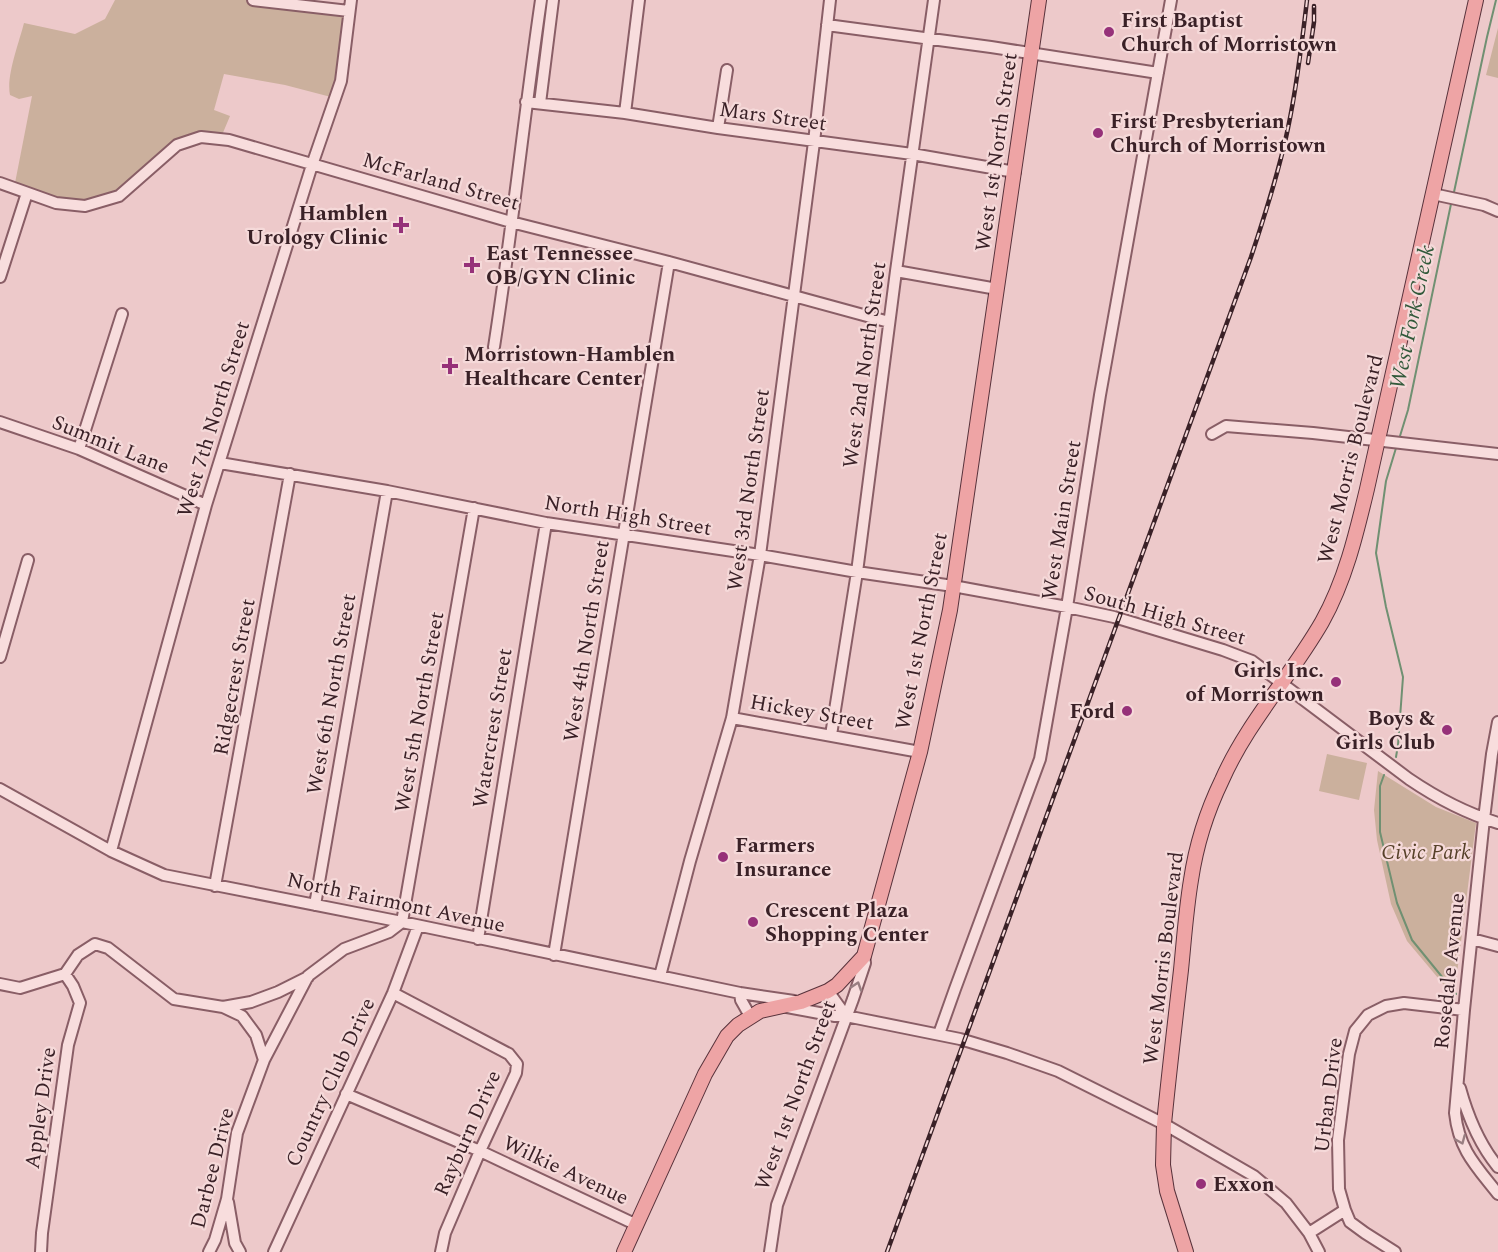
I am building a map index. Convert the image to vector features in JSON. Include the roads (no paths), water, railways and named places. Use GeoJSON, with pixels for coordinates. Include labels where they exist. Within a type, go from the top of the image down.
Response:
{"type":"FeatureCollection","features":[{"type":"Feature","properties":{"kind":"main road","name":"West 1st North Street"},"geometry":{"type":"LineString","coordinates":[[864,956],[920,752],[938,670],[953,586],[1039,0]]}},
{"type":"Feature","properties":{"kind":"main road","name":"West Morris Boulevard"},"geometry":{"type":"LineString","coordinates":[[1186,1252],[1167,1191],[1163,1165],[1164,1124],[1191,879],[1203,827],[1222,779],[1253,723],[1311,640],[1337,591],[1347,566],[1358,527],[1476,0]]}},
{"type":"Feature","properties":{"kind":"main road"},"geometry":{"type":"LineString","coordinates":[[624,1252],[705,1074],[728,1036],[750,1016],[767,1008],[801,1002],[828,991],[837,985],[864,956]]}},
{"type":"Feature","properties":{"kind":"street"},"geometry":{"type":"LineString","coordinates":[[253,0],[350,6]]}},
{"type":"Feature","properties":{"kind":"street"},"geometry":{"type":"LineString","coordinates":[[494,347],[541,0]]}},
{"type":"Feature","properties":{"kind":"street"},"geometry":{"type":"LineString","coordinates":[[540,103],[553,0]]}},
{"type":"Feature","properties":{"kind":"street"},"geometry":{"type":"LineString","coordinates":[[625,113],[639,0]]}},
{"type":"Feature","properties":{"kind":"street","name":"West 3rd North Street"},"geometry":{"type":"LineString","coordinates":[[660,976],[690,861],[732,718],[760,555],[814,142],[830,0]]}},
{"type":"Feature","properties":{"kind":"street","name":"West 2nd North Street"},"geometry":{"type":"LineString","coordinates":[[831,735],[856,572],[934,0]]}},
{"type":"Feature","properties":{"kind":"street","name":"West Main Street"},"geometry":{"type":"LineString","coordinates":[[939,1034],[1040,759],[1171,0]]}},
{"type":"Feature","properties":{"kind":"street","name":"West 7th North Street"},"geometry":{"type":"LineString","coordinates":[[111,851],[206,505],[312,165],[341,81],[350,6]]}},
{"type":"Feature","properties":{"kind":"street"},"geometry":{"type":"LineString","coordinates":[[827,25],[1158,73]]}},
{"type":"Feature","properties":{"kind":"street"},"geometry":{"type":"LineString","coordinates":[[718,128],[727,70]]}},
{"type":"Feature","properties":{"kind":"street","name":"Mars Street"},"geometry":{"type":"LineString","coordinates":[[526,102],[625,113],[814,142],[912,154],[1015,172]]}},
{"type":"Feature","properties":{"kind":"street","name":"McFarland Street"},"geometry":{"type":"LineString","coordinates":[[0,183],[56,203],[85,206],[119,196],[177,145],[201,137],[230,140],[511,222],[890,322]]}},
{"type":"Feature","properties":{"kind":"street"},"geometry":{"type":"LineString","coordinates":[[0,277],[27,193]]}},
{"type":"Feature","properties":{"kind":"street"},"geometry":{"type":"LineString","coordinates":[[1433,194],[1484,205],[1498,211]]}},
{"type":"Feature","properties":{"kind":"street","name":"West 4th North Street"},"geometry":{"type":"LineString","coordinates":[[554,955],[669,262]]}},
{"type":"Feature","properties":{"kind":"street"},"geometry":{"type":"LineString","coordinates":[[896,271],[997,289]]}},
{"type":"Feature","properties":{"kind":"street"},"geometry":{"type":"LineString","coordinates":[[79,449],[122,314]]}},
{"type":"Feature","properties":{"kind":"street","name":"Summit Lane"},"geometry":{"type":"LineString","coordinates":[[0,422],[79,449],[206,505]]}},
{"type":"Feature","properties":{"kind":"street"},"geometry":{"type":"LineString","coordinates":[[1212,434],[1226,426],[1313,433],[1498,454]]}},
{"type":"Feature","properties":{"kind":"street","name":"North High Street"},"geometry":{"type":"LineString","coordinates":[[220,463],[387,491],[546,523],[953,586],[1067,607]]}},
{"type":"Feature","properties":{"kind":"street","name":"Ridgecrest Street"},"geometry":{"type":"LineString","coordinates":[[215,886],[290,474]]}},
{"type":"Feature","properties":{"kind":"street","name":"West 6th North Street"},"geometry":{"type":"LineString","coordinates":[[315,905],[387,491]]}},
{"type":"Feature","properties":{"kind":"street","name":"West 5th North Street"},"geometry":{"type":"LineString","coordinates":[[402,922],[474,508]]}},
{"type":"Feature","properties":{"kind":"street","name":"Watercrest Street"},"geometry":{"type":"LineString","coordinates":[[478,939],[546,523]]}},
{"type":"Feature","properties":{"kind":"street"},"geometry":{"type":"LineString","coordinates":[[0,657],[28,560]]}},
{"type":"Feature","properties":{"kind":"street","name":"South High Street"},"geometry":{"type":"LineString","coordinates":[[1067,607],[1114,616],[1252,661],[1409,779],[1457,808],[1498,823]]}},
{"type":"Feature","properties":{"kind":"street","name":"Hickey Street"},"geometry":{"type":"LineString","coordinates":[[732,718],[920,752]]}},
{"type":"Feature","properties":{"kind":"street","name":"Rosedale Avenue"},"geometry":{"type":"LineString","coordinates":[[1498,722],[1484,819],[1472,939],[1464,965],[1464,1010],[1455,1113],[1462,1146],[1498,1194]]}},
{"type":"Feature","properties":{"kind":"street","name":"North Fairmont Avenue"},"geometry":{"type":"LineString","coordinates":[[0,789],[111,851],[164,875],[740,993],[801,1002]]}},
{"type":"Feature","properties":{"kind":"street","name":"Darbee Drive"},"geometry":{"type":"LineString","coordinates":[[224,1007],[251,1002],[278,992],[308,976],[344,950],[389,932],[402,922]]}},
{"type":"Feature","properties":{"kind":"street","name":"Country Club Drive"},"geometry":{"type":"LineString","coordinates":[[274,1252],[393,993],[418,926]]}},
{"type":"Feature","properties":{"kind":"street"},"geometry":{"type":"LineString","coordinates":[[1472,939],[1498,946]]}},
{"type":"Feature","properties":{"kind":"street","name":"Darbee Drive"},"geometry":{"type":"LineString","coordinates":[[65,974],[78,955],[95,944],[108,948],[174,999],[224,1007],[242,1016],[256,1035],[264,1060]]}},
{"type":"Feature","properties":{"kind":"street","name":"West 1st North Street"},"geometry":{"type":"LineString","coordinates":[[770,1252],[777,1205],[865,963],[864,956]]}},
{"type":"Feature","properties":{"kind":"street"},"geometry":{"type":"LineString","coordinates":[[0,984],[20,988],[65,974]]}},
{"type":"Feature","properties":{"kind":"street","name":"Appley Drive"},"geometry":{"type":"LineString","coordinates":[[41,1252],[68,1045],[80,1003],[65,974]]}},
{"type":"Feature","properties":{"kind":"street","name":"Darbee Drive"},"geometry":{"type":"LineString","coordinates":[[209,1252],[215,1240],[227,1199],[237,1133],[264,1060],[308,976]]}},
{"type":"Feature","properties":{"kind":"street"},"geometry":{"type":"LineString","coordinates":[[828,991],[846,1016]]}},
{"type":"Feature","properties":{"kind":"street","name":"Rayburn Drive"},"geometry":{"type":"LineString","coordinates":[[393,993],[509,1054],[517,1065],[516,1073],[445,1233],[441,1252]]}},
{"type":"Feature","properties":{"kind":"street"},"geometry":{"type":"LineString","coordinates":[[740,993],[741,1000],[750,1016]]}},
{"type":"Feature","properties":{"kind":"street","name":"Urban Drive"},"geometry":{"type":"LineString","coordinates":[[1345,1210],[1339,1189],[1338,1140],[1349,1054],[1355,1031],[1368,1015],[1386,1006],[1404,1003],[1464,1010]]}},
{"type":"Feature","properties":{"kind":"street"},"geometry":{"type":"LineString","coordinates":[[781,1006],[939,1034],[1007,1053],[1058,1071],[1164,1124],[1254,1176],[1286,1203],[1309,1233],[1319,1252]]}},
{"type":"Feature","properties":{"kind":"street"},"geometry":{"type":"LineString","coordinates":[[1458,1082],[1464,1104],[1478,1136],[1498,1167]]}},
{"type":"Feature","properties":{"kind":"street","name":"Wilkie Avenue"},"geometry":{"type":"LineString","coordinates":[[346,1094],[480,1151],[637,1225]]}},
{"type":"Feature","properties":{"kind":"street"},"geometry":{"type":"LineString","coordinates":[[227,1199],[235,1243],[240,1252]]}},
{"type":"Feature","properties":{"kind":"street"},"geometry":{"type":"LineString","coordinates":[[1309,1233],[1345,1210],[1350,1221],[1395,1252]]}},
{"type":"Feature","properties":{"kind":"waterway","name":"West Fork Creek"},"geometry":{"type":"LineString","coordinates":[[1454,192],[1496,0]]}},
{"type":"Feature","properties":{"kind":"waterway","name":"West Fork Creek"},"geometry":{"type":"LineString","coordinates":[[1400,436],[1408,410],[1451,204]]}},
{"type":"Feature","properties":{"kind":"waterway","name":"West Fork Creek"},"geometry":{"type":"LineString","coordinates":[[1396,448],[1386,481],[1376,553],[1403,677],[1396,757]]}},
{"type":"Feature","properties":{"kind":"waterway","name":"West Fork Creek"},"geometry":{"type":"LineString","coordinates":[[1384,775],[1380,786],[1380,832],[1397,903],[1412,940],[1456,994]]}},
{"type":"Feature","properties":{"kind":"railway"},"geometry":{"type":"LineString","coordinates":[[887,1252],[1251,257],[1276,177],[1288,128],[1297,80],[1307,0]]}},
{"type":"Feature","properties":{"kind":"railway"},"geometry":{"type":"LineString","coordinates":[[1308,63],[1314,6]]}},
{"type":"Feature","properties":{"kind":"place","name":"First Baptist Church of Morristown"},"geometry":{"type":"Point","coordinates":[1109,32]}},
{"type":"Feature","properties":{"kind":"place","name":"First Presbyterian Church of Morristown"},"geometry":{"type":"Point","coordinates":[1098,133]}},
{"type":"Feature","properties":{"kind":"place","name":"Hamblen Urology Clinic"},"geometry":{"type":"Point","coordinates":[401,225]}},
{"type":"Feature","properties":{"kind":"place","name":"East Tennessee OB/GYN Clinic"},"geometry":{"type":"Point","coordinates":[472,265]}},
{"type":"Feature","properties":{"kind":"place","name":"Morristown-Hamblen Healthcare Center"},"geometry":{"type":"Point","coordinates":[450,366]}},
{"type":"Feature","properties":{"kind":"place","name":"Girls Inc. of Morristown"},"geometry":{"type":"Point","coordinates":[1336,682]}},
{"type":"Feature","properties":{"kind":"place","name":"Ford"},"geometry":{"type":"Point","coordinates":[1127,711]}},
{"type":"Feature","properties":{"kind":"place","name":"Boys & Girls Club"},"geometry":{"type":"Point","coordinates":[1447,730]}},
{"type":"Feature","properties":{"kind":"place","name":"Farmers Insurance"},"geometry":{"type":"Point","coordinates":[723,857]}},
{"type":"Feature","properties":{"kind":"place","name":"Crescent Plaza Shopping Center"},"geometry":{"type":"Point","coordinates":[753,922]}},
{"type":"Feature","properties":{"kind":"place","name":"Exxon"},"geometry":{"type":"Point","coordinates":[1201,1184]}},
{"type":"Feature","properties":{"kind":"park label","name":"Civic Park"},"geometry":{"type":"Point","coordinates":[1426,852]}}]}
